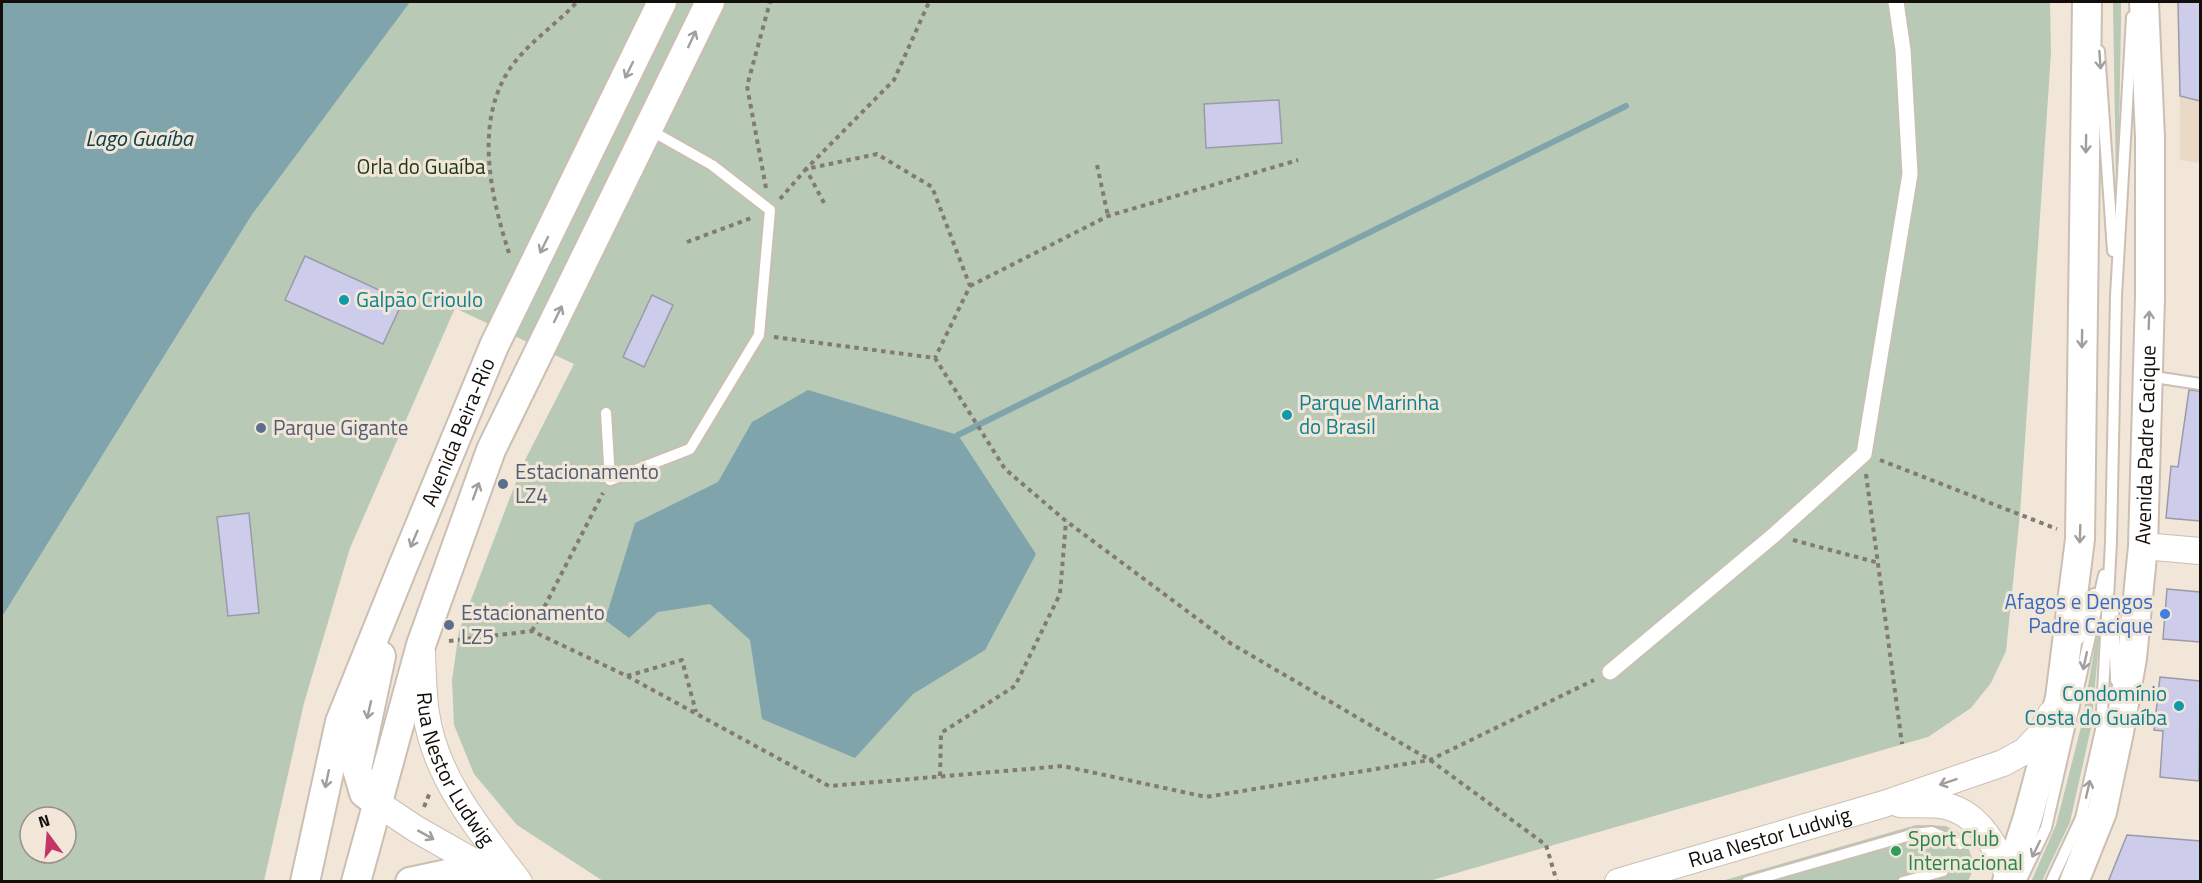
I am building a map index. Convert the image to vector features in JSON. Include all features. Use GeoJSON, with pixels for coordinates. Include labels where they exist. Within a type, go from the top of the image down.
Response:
{"type":"FeatureCollection","features":[{"type":"Feature","properties":{"kind":"main road","name":"Avenida Beira-Rio"},"geometry":{"type":"LineString","coordinates":[[305,882],[340,722],[400,571],[494,346],[662,2]]}},
{"type":"Feature","properties":{"kind":"main road","name":"Avenida Beira-Rio"},"geometry":{"type":"LineString","coordinates":[[356,882],[421,645],[491,450],[650,130],[710,2]]}},
{"type":"Feature","properties":{"kind":"main road"},"geometry":{"type":"LineString","coordinates":[[2012,880],[2060,698],[2080,539],[2087,2]]}},
{"type":"Feature","properties":{"kind":"main road","name":"Avenida Padre Cacique"},"geometry":{"type":"LineString","coordinates":[[2074,882],[2102,812],[2119,732],[2132,658],[2143,546],[2148,375],[2150,138],[2144,2]]}},
{"type":"Feature","properties":{"kind":"main road"},"geometry":{"type":"LineString","coordinates":[[377,803],[362,789],[357,762],[400,571]]}},
{"type":"Feature","properties":{"kind":"main road"},"geometry":{"type":"LineString","coordinates":[[411,882],[452,873],[485,882]]}},
{"type":"Feature","properties":{"kind":"street"},"geometry":{"type":"LineString","coordinates":[[1610,672],[1774,536],[1863,454],[1910,174],[1903,50],[1896,2]]}},
{"type":"Feature","properties":{"kind":"street"},"geometry":{"type":"LineString","coordinates":[[2143,546],[2200,551]]}},
{"type":"Feature","properties":{"kind":"street","name":"Rua Nestor Ludwig"},"geometry":{"type":"LineString","coordinates":[[421,645],[426,715],[441,765],[474,822],[519,882]]}},
{"type":"Feature","properties":{"kind":"street","name":"Rua Nestor Ludwig"},"geometry":{"type":"LineString","coordinates":[[1618,882],[1884,804],[2003,763],[2025,751],[2040,735],[2060,698]]}},
{"type":"Feature","properties":{"kind":"street","name":"Rua Nestor Ludwig"},"geometry":{"type":"LineString","coordinates":[[377,803],[416,829],[509,882]]}},
{"type":"Feature","properties":{"kind":"street","name":"Rua Nestor Ludwig"},"geometry":{"type":"LineString","coordinates":[[1884,804],[1947,806],[1980,824],[1996,848],[2012,880]]}},
{"type":"Feature","properties":{"kind":"lane"},"geometry":{"type":"LineString","coordinates":[[2096,2],[2116,297]]}},
{"type":"Feature","properties":{"kind":"lane"},"geometry":{"type":"LineString","coordinates":[[2051,882],[2081,818],[2101,730],[2111,542],[2116,297],[2133,2]]}},
{"type":"Feature","properties":{"kind":"lane"},"geometry":{"type":"LineString","coordinates":[[606,413],[610,480],[690,449],[759,335],[770,210],[712,165],[650,130]]}},
{"type":"Feature","properties":{"kind":"lane"},"geometry":{"type":"LineString","coordinates":[[2148,375],[2200,384]]}},
{"type":"Feature","properties":{"kind":"lane"},"geometry":{"type":"LineString","coordinates":[[2060,698],[2111,542]]}},
{"type":"Feature","properties":{"kind":"lane"},"geometry":{"type":"LineString","coordinates":[[2111,542],[2119,732]]}},
{"type":"Feature","properties":{"kind":"lane"},"geometry":{"type":"LineString","coordinates":[[2012,880],[2046,828],[2072,726],[2111,542]]}},
{"type":"Feature","properties":{"kind":"lane"},"geometry":{"type":"LineString","coordinates":[[1747,882],[1778,877],[1914,834],[1932,832],[1960,844]]}},
{"type":"Feature","properties":{"kind":"lane"},"geometry":{"type":"LineString","coordinates":[[1903,882],[1943,871]]}},
{"type":"Feature","properties":{"kind":"path"},"geometry":{"type":"LineString","coordinates":[[509,254],[497,218],[490,176],[490,136],[496,99],[509,70],[526,50],[577,2]]}},
{"type":"Feature","properties":{"kind":"path"},"geometry":{"type":"LineString","coordinates":[[770,2],[747,86],[770,210]]}},
{"type":"Feature","properties":{"kind":"path"},"geometry":{"type":"LineString","coordinates":[[687,242],[770,210],[806,169],[894,80],[927,3]]}},
{"type":"Feature","properties":{"kind":"path"},"geometry":{"type":"LineString","coordinates":[[806,169],[877,154],[932,187],[970,286]]}},
{"type":"Feature","properties":{"kind":"path"},"geometry":{"type":"LineString","coordinates":[[935,358],[970,286],[1108,216],[1298,160]]}},
{"type":"Feature","properties":{"kind":"path"},"geometry":{"type":"LineString","coordinates":[[1097,165],[1108,216]]}},
{"type":"Feature","properties":{"kind":"path"},"geometry":{"type":"LineString","coordinates":[[806,169],[824,203]]}},
{"type":"Feature","properties":{"kind":"path"},"geometry":{"type":"LineString","coordinates":[[759,335],[935,358]]}},
{"type":"Feature","properties":{"kind":"path"},"geometry":{"type":"LineString","coordinates":[[935,358],[1005,469],[1066,521],[1230,643],[1430,760],[1546,845],[1557,882]]}},
{"type":"Feature","properties":{"kind":"path"},"geometry":{"type":"LineString","coordinates":[[1863,454],[2080,539]]}},
{"type":"Feature","properties":{"kind":"path"},"geometry":{"type":"LineString","coordinates":[[1863,454],[1880,563],[1902,744]]}},
{"type":"Feature","properties":{"kind":"path"},"geometry":{"type":"LineString","coordinates":[[532,631],[610,480]]}},
{"type":"Feature","properties":{"kind":"path"},"geometry":{"type":"LineString","coordinates":[[940,776],[941,733],[1015,686],[1060,594],[1066,521]]}},
{"type":"Feature","properties":{"kind":"path"},"geometry":{"type":"LineString","coordinates":[[1774,536],[1880,563]]}},
{"type":"Feature","properties":{"kind":"path"},"geometry":{"type":"LineString","coordinates":[[421,645],[532,631],[627,676],[829,786],[1063,766],[1206,797],[1430,760],[1610,672]]}},
{"type":"Feature","properties":{"kind":"path"},"geometry":{"type":"LineString","coordinates":[[627,676],[682,660],[697,713]]}},
{"type":"Feature","properties":{"kind":"shaded area"},"geometry":{"type":"Polygon","coordinates":[[[2180,96],[2200,101],[2200,163],[2180,160],[2180,96]]]}},
{"type":"Feature","properties":{"kind":"green space","name":"Parque Marinha do Brasil"},"geometry":{"type":"Polygon","coordinates":[[[361,2],[2050,2],[2051,53],[2020,514],[2006,651],[1991,683],[1971,708],[1928,737],[1429,881],[603,881],[517,825],[474,774],[454,725],[452,680],[459,631],[522,466],[574,364],[455,308],[350,548],[304,703],[264,881],[2,881],[2,617],[253,213],[361,2]]]}},
{"type":"Feature","properties":{"kind":"green space"},"geometry":{"type":"Polygon","coordinates":[[[2113,2],[2121,2],[2117,244],[2113,2]]]}},
{"type":"Feature","properties":{"kind":"green space"},"geometry":{"type":"Polygon","coordinates":[[[2103,599],[2091,728],[2070,822],[2042,881],[2031,882],[2056,825],[2081,727],[2103,599]]]}},
{"type":"Feature","properties":{"kind":"green space","name":"Sport Club Internacional"},"geometry":{"type":"Polygon","coordinates":[[[1916,825],[1946,826],[1964,836],[1975,866],[1968,881],[1718,882],[1916,825]]]}},
{"type":"Feature","properties":{"kind":"water","name":"Lago Guaíba"},"geometry":{"type":"Polygon","coordinates":[[[2,2],[410,2],[253,213],[2,617],[2,2]]]}},
{"type":"Feature","properties":{"kind":"water"},"geometry":{"type":"Polygon","coordinates":[[[808,390],[958,435],[1036,554],[985,650],[913,694],[855,758],[762,719],[750,640],[710,604],[658,612],[629,638],[605,620],[635,523],[718,482],[752,422],[808,390]]]}},
{"type":"Feature","properties":{"kind":"building"},"geometry":{"type":"Polygon","coordinates":[[[2178,2],[2200,2],[2200,101],[2180,96],[2178,2]]]}},
{"type":"Feature","properties":{"kind":"building"},"geometry":{"type":"Polygon","coordinates":[[[1279,100],[1282,143],[1206,148],[1204,104],[1279,100]]]}},
{"type":"Feature","properties":{"kind":"building","name":"Galpão Crioulo"},"geometry":{"type":"Polygon","coordinates":[[[305,256],[403,301],[383,344],[285,300],[305,256]]]}},
{"type":"Feature","properties":{"kind":"building"},"geometry":{"type":"Polygon","coordinates":[[[652,295],[673,305],[644,367],[623,357],[652,295]]]}},
{"type":"Feature","properties":{"kind":"building"},"geometry":{"type":"Polygon","coordinates":[[[2189,390],[2200,391],[2200,521],[2166,518],[2171,466],[2178,467],[2189,390]]]}},
{"type":"Feature","properties":{"kind":"building"},"geometry":{"type":"Polygon","coordinates":[[[249,513],[259,613],[228,616],[217,517],[249,513]]]}},
{"type":"Feature","properties":{"kind":"building"},"geometry":{"type":"Polygon","coordinates":[[[2167,589],[2200,592],[2200,642],[2163,639],[2167,589]]]}},
{"type":"Feature","properties":{"kind":"building"},"geometry":{"type":"Polygon","coordinates":[[[2160,677],[2200,681],[2199,781],[2160,777],[2163,731],[2154,730],[2160,677]]]}},
{"type":"Feature","properties":{"kind":"building"},"geometry":{"type":"Polygon","coordinates":[[[2127,835],[2200,841],[2200,882],[2108,882],[2127,835]]]}},
{"type":"Feature","properties":{"kind":"waterway"},"geometry":{"type":"LineString","coordinates":[[958,435],[1626,106]]}},
{"type":"Feature","properties":{"kind":"place","name":"Galpão Crioulo"},"geometry":{"type":"Point","coordinates":[344,300]}},
{"type":"Feature","properties":{"kind":"place","name":"Parque Marinha do Brasil"},"geometry":{"type":"Point","coordinates":[1287,415]}},
{"type":"Feature","properties":{"kind":"place","name":"Parque Gigante"},"geometry":{"type":"Point","coordinates":[261,428]}},
{"type":"Feature","properties":{"kind":"place","name":"Estacionamento LZ4"},"geometry":{"type":"Point","coordinates":[503,484]}},
{"type":"Feature","properties":{"kind":"place","name":"Afagos e Dengos Padre Cacique"},"geometry":{"type":"Point","coordinates":[2165,614]}},
{"type":"Feature","properties":{"kind":"place","name":"Estacionamento LZ5"},"geometry":{"type":"Point","coordinates":[449,625]}},
{"type":"Feature","properties":{"kind":"place","name":"Condomínio Costa do Guaíba"},"geometry":{"type":"Point","coordinates":[2179,706]}},
{"type":"Feature","properties":{"kind":"place","name":"Sport Club Internacional"},"geometry":{"type":"Point","coordinates":[1896,851]}},
{"type":"Feature","properties":{"kind":"park label","name":"Orla do Guaíba"},"geometry":{"type":"Point","coordinates":[421,167]}}]}
